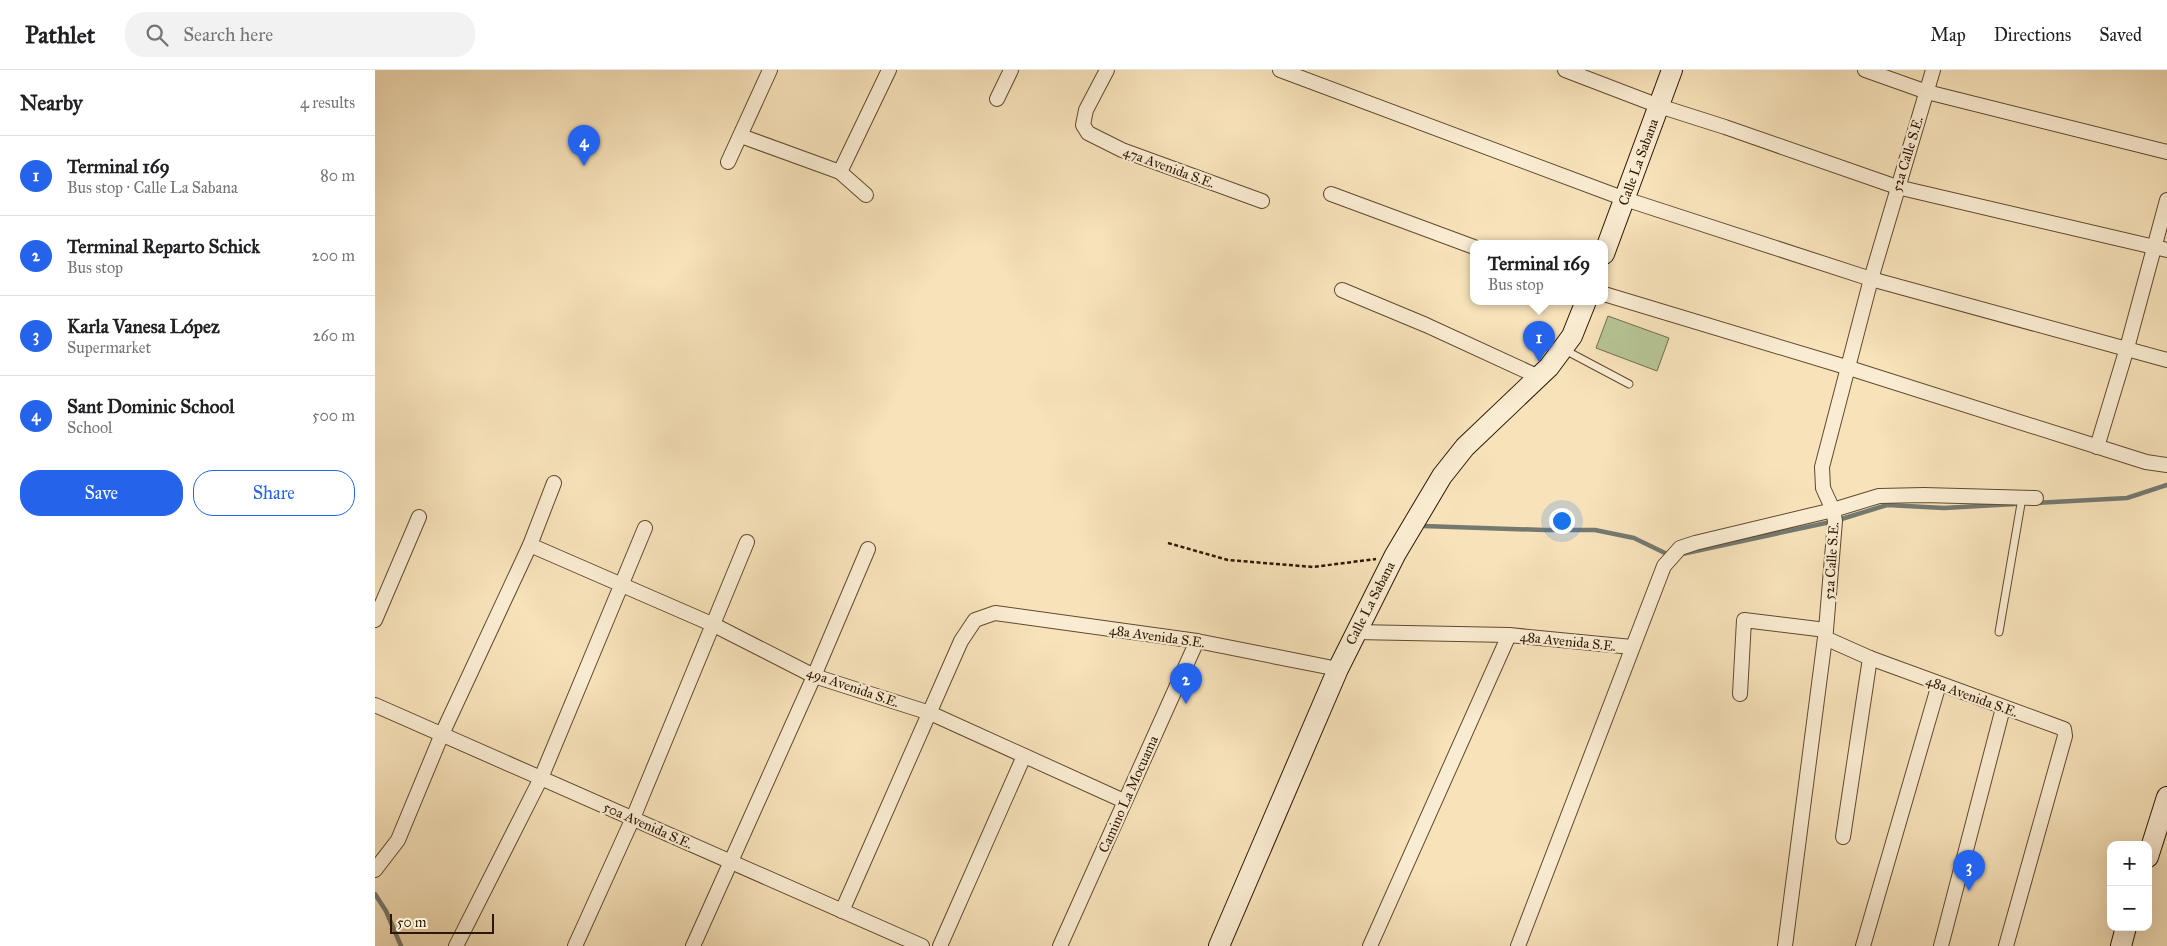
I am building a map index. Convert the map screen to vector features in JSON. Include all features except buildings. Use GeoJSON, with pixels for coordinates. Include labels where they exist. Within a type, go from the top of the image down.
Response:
{"type":"FeatureCollection","features":[{"type":"Feature","properties":{"kind":"street"},"geometry":{"type":"LineString","coordinates":[[728,162],[770,70]]}},
{"type":"Feature","properties":{"kind":"street"},"geometry":{"type":"LineString","coordinates":[[840,172],[889,70]]}},
{"type":"Feature","properties":{"kind":"street"},"geometry":{"type":"LineString","coordinates":[[997,98],[1011,70]]}},
{"type":"Feature","properties":{"kind":"street","name":"47a Avenida S.E."},"geometry":{"type":"LineString","coordinates":[[1107,70],[1086,110],[1083,124],[1088,133],[1122,150],[1262,201]]}},
{"type":"Feature","properties":{"kind":"street"},"geometry":{"type":"LineString","coordinates":[[1280,70],[1625,199],[1871,279],[2167,360]]}},
{"type":"Feature","properties":{"kind":"street"},"geometry":{"type":"LineString","coordinates":[[1565,70],[1659,106],[1897,187],[2161,248]]}},
{"type":"Feature","properties":{"kind":"street","name":"Calle La Sabana"},"geometry":{"type":"LineString","coordinates":[[1608,244],[1672,70]]}},
{"type":"Feature","properties":{"kind":"street"},"geometry":{"type":"LineString","coordinates":[[1865,70],[1927,92],[2167,152]]}},
{"type":"Feature","properties":{"kind":"street","name":"52a Calle S.E."},"geometry":{"type":"LineString","coordinates":[[1785,946],[1825,634],[1835,521],[1833,510],[1823,488],[1821,467],[1846,367],[1897,187],[1933,70]]}},
{"type":"Feature","properties":{"kind":"street"},"geometry":{"type":"LineString","coordinates":[[741,136],[840,172],[866,195]]}},
{"type":"Feature","properties":{"kind":"street"},"geometry":{"type":"LineString","coordinates":[[1331,194],[1470,246]]}},
{"type":"Feature","properties":{"kind":"street"},"geometry":{"type":"LineString","coordinates":[[2097,447],[2127,348],[2161,248],[2167,200]]}},
{"type":"Feature","properties":{"kind":"street"},"geometry":{"type":"LineString","coordinates":[[1342,290],[1426,324],[1539,378]]}},
{"type":"Feature","properties":{"kind":"street"},"geometry":{"type":"LineString","coordinates":[[1608,295],[1846,367],[2146,462],[2167,465]]}},
{"type":"Feature","properties":{"kind":"street","name":"Calle La Sabana"},"geometry":{"type":"LineString","coordinates":[[1219,946],[1338,669],[1395,555],[1442,476],[1465,447],[1539,378],[1571,336],[1584,305]]}},
{"type":"Feature","properties":{"kind":"street"},"geometry":{"type":"LineString","coordinates":[[375,870],[398,840],[442,734],[530,545],[554,483]]}},
{"type":"Feature","properties":{"kind":"street"},"geometry":{"type":"LineString","coordinates":[[1518,946],[1664,566],[1680,548],[1833,510],[1879,496],[1924,495],[2036,498]]}},
{"type":"Feature","properties":{"kind":"street"},"geometry":{"type":"LineString","coordinates":[[375,620],[419,517]]}},
{"type":"Feature","properties":{"kind":"street"},"geometry":{"type":"LineString","coordinates":[[456,946],[541,778],[645,528]]}},
{"type":"Feature","properties":{"kind":"street"},"geometry":{"type":"LineString","coordinates":[[575,946],[633,818],[747,542]]}},
{"type":"Feature","properties":{"kind":"street","name":"49a Avenida S.E."},"geometry":{"type":"LineString","coordinates":[[530,545],[714,625],[814,676],[930,713],[1124,802]]}},
{"type":"Feature","properties":{"kind":"street"},"geometry":{"type":"LineString","coordinates":[[693,946],[814,676],[868,549]]}},
{"type":"Feature","properties":{"kind":"street","name":"48a Avenida S.E."},"geometry":{"type":"LineString","coordinates":[[930,713],[961,641],[975,620],[995,613],[1197,641],[1338,669]]}},
{"type":"Feature","properties":{"kind":"street","name":"48a Avenida S.E."},"geometry":{"type":"LineString","coordinates":[[1740,694],[1744,620],[1825,634],[1870,658],[2064,729],[2065,736],[2006,946]]}},
{"type":"Feature","properties":{"kind":"street","name":"48a Avenida S.E."},"geometry":{"type":"LineString","coordinates":[[1355,632],[1509,636],[1632,647]]}},
{"type":"Feature","properties":{"kind":"street"},"geometry":{"type":"LineString","coordinates":[[1370,946],[1509,636]]}},
{"type":"Feature","properties":{"kind":"street","name":"Camino La Mocuama"},"geometry":{"type":"LineString","coordinates":[[1060,946],[1197,641]]}},
{"type":"Feature","properties":{"kind":"street"},"geometry":{"type":"LineString","coordinates":[[1843,837],[1870,658]]}},
{"type":"Feature","properties":{"kind":"street"},"geometry":{"type":"LineString","coordinates":[[1863,946],[1939,684]]}},
{"type":"Feature","properties":{"kind":"street","name":"50a Avenida S.E."},"geometry":{"type":"LineString","coordinates":[[375,705],[922,946]]}},
{"type":"Feature","properties":{"kind":"street"},"geometry":{"type":"LineString","coordinates":[[1941,946],[2003,708]]}},
{"type":"Feature","properties":{"kind":"street"},"geometry":{"type":"LineString","coordinates":[[842,911],[930,713]]}},
{"type":"Feature","properties":{"kind":"street"},"geometry":{"type":"LineString","coordinates":[[939,946],[1023,756]]}},
{"type":"Feature","properties":{"kind":"street"},"geometry":{"type":"LineString","coordinates":[[2152,844],[2167,797]]}},
{"type":"Feature","properties":{"kind":"street"},"geometry":{"type":"LineString","coordinates":[[2121,946],[2125,931]]}},
{"type":"Feature","properties":{"kind":"lane"},"geometry":{"type":"LineString","coordinates":[[1563,348],[1629,384]]}},
{"type":"Feature","properties":{"kind":"lane"},"geometry":{"type":"LineString","coordinates":[[1999,632],[2022,498]]}},
{"type":"Feature","properties":{"kind":"path"},"geometry":{"type":"LineString","coordinates":[[1168,543],[1228,560],[1313,567],[1395,555]]}},
{"type":"Feature","properties":{"kind":"green space"},"geometry":{"type":"Polygon","coordinates":[[[1608,316],[1669,338],[1657,371],[1596,348],[1608,316]]]}},
{"type":"Feature","properties":{"kind":"waterway"},"geometry":{"type":"LineString","coordinates":[[2035,503],[2127,498],[2167,485]]}},
{"type":"Feature","properties":{"kind":"waterway"},"geometry":{"type":"LineString","coordinates":[[1682,554],[1835,521],[1887,505],[1944,508],[2015,504]]}},
{"type":"Feature","properties":{"kind":"waterway"},"geometry":{"type":"LineString","coordinates":[[1423,526],[1595,530],[1634,538],[1667,554]]}},
{"type":"Feature","properties":{"kind":"waterway"},"geometry":{"type":"LineString","coordinates":[[375,894],[386,911],[401,946]]}},
{"type":"Feature","properties":{"kind":"place","name":"Sant Dominic School"},"geometry":{"type":"Point","coordinates":[584,166]}},
{"type":"Feature","properties":{"kind":"place","name":"Terminal 169"},"geometry":{"type":"Point","coordinates":[1539,362]}},
{"type":"Feature","properties":{"kind":"place","name":"Terminal Reparto Schick"},"geometry":{"type":"Point","coordinates":[1186,704]}},
{"type":"Feature","properties":{"kind":"place","name":"Karla Vanesa López"},"geometry":{"type":"Point","coordinates":[1969,891]}}]}
